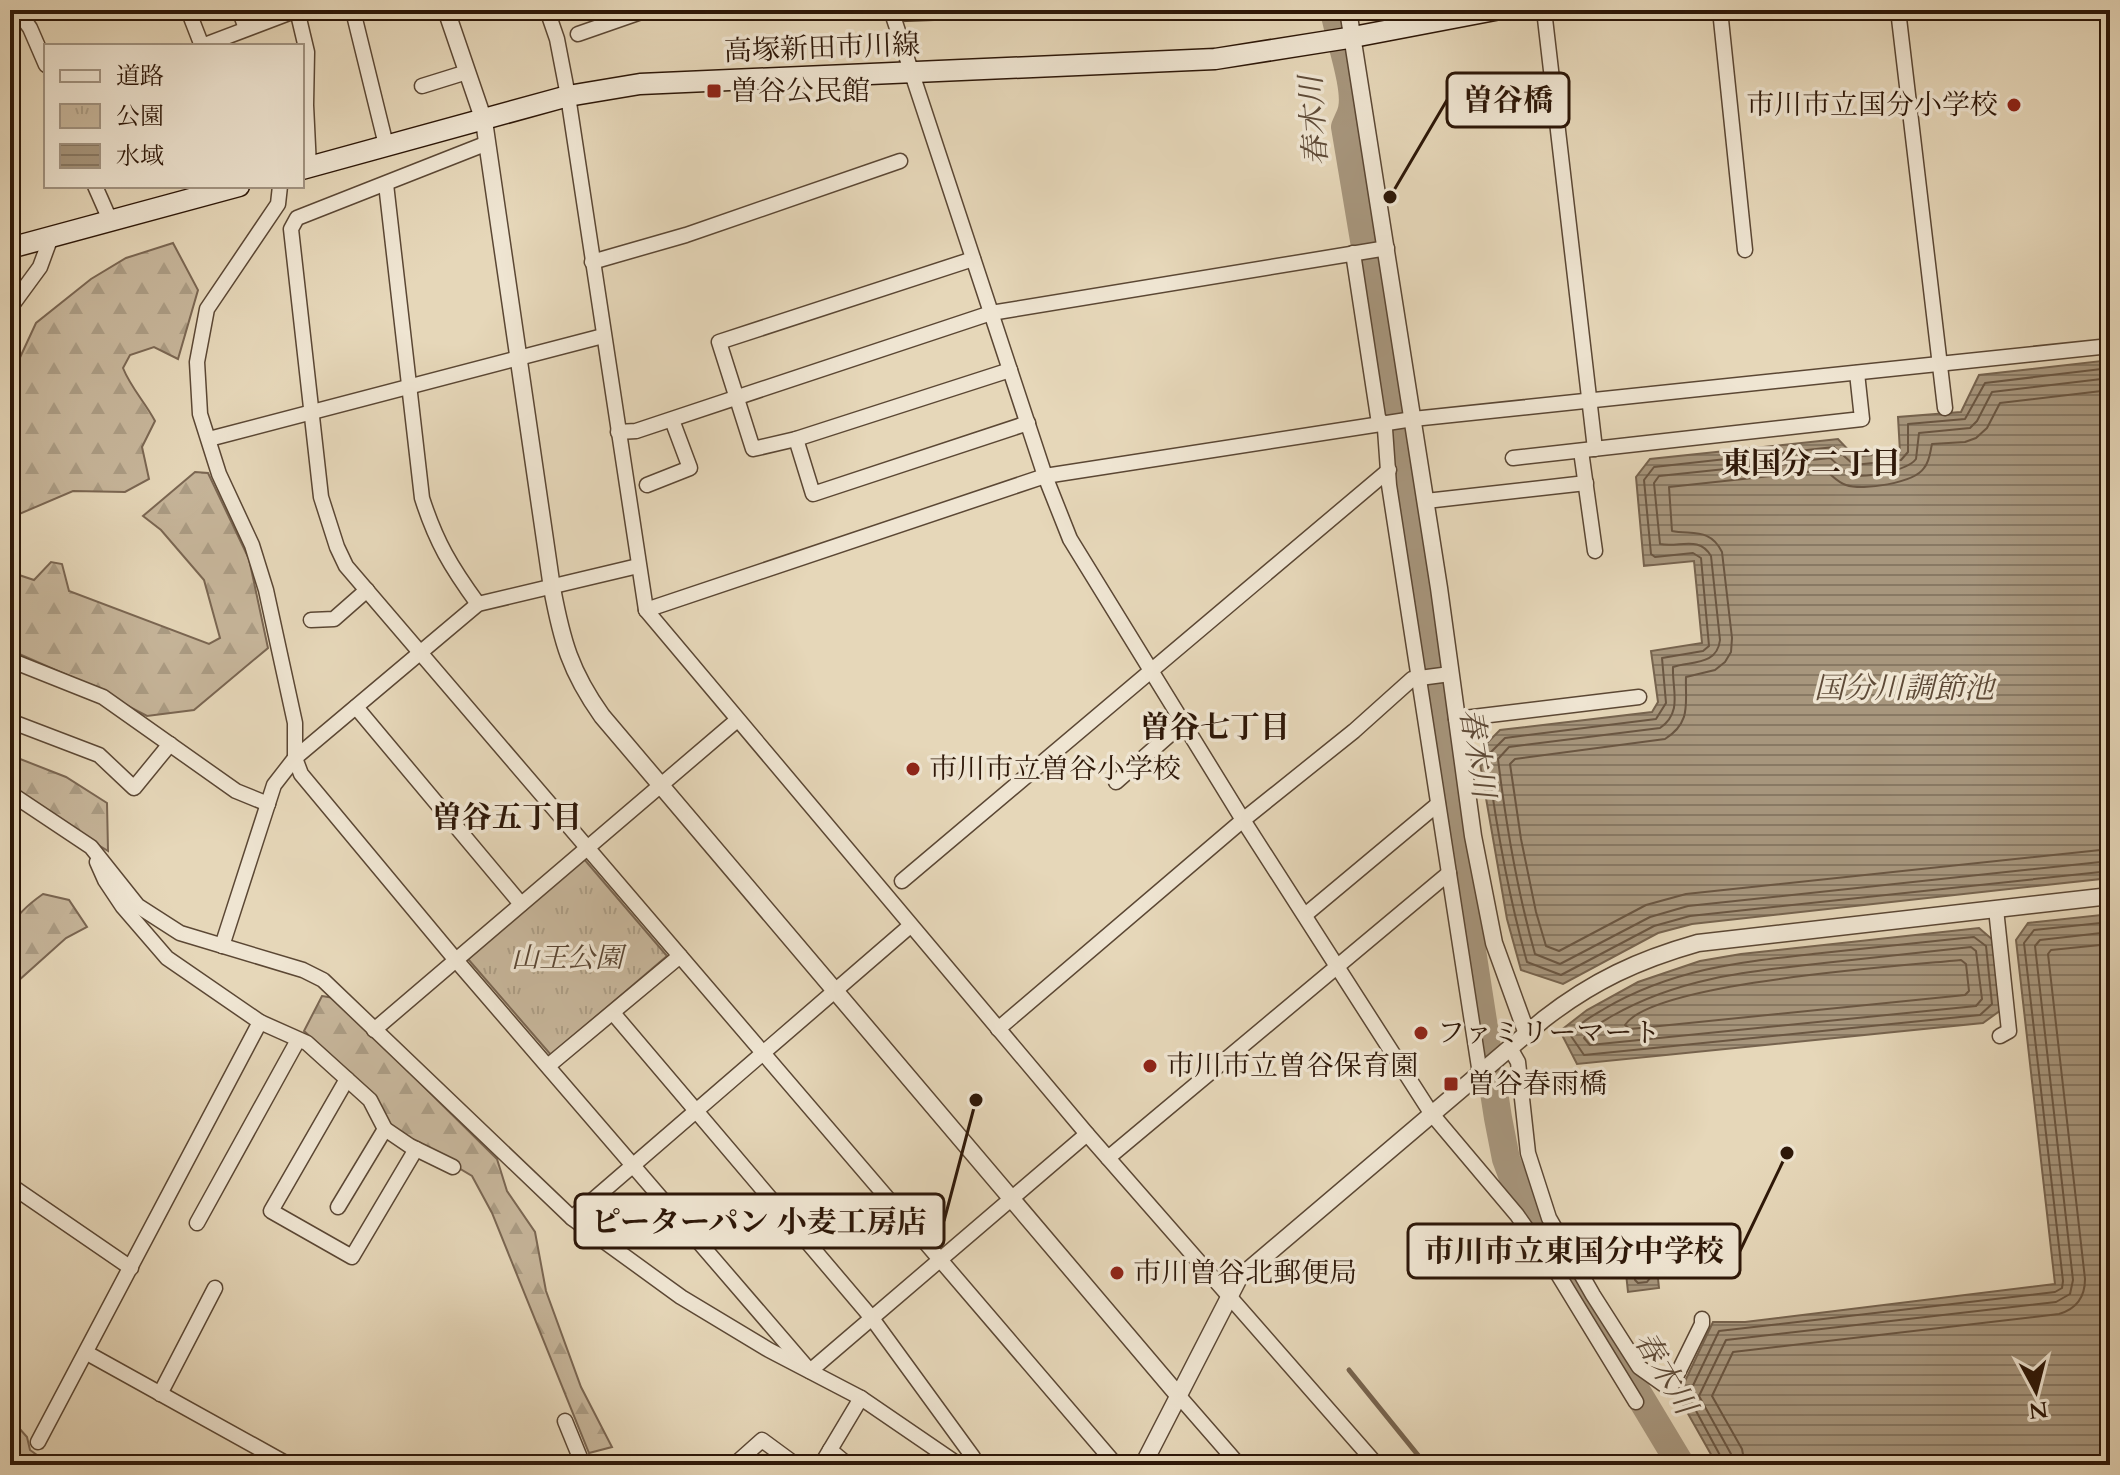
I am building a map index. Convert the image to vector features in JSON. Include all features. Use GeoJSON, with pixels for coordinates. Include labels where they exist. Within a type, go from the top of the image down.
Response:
{"type":"FeatureCollection","features":[{"type":"Feature","properties":{"kind":"main road","name":"高塚新田市川線"},"geometry":{"type":"LineString","coordinates":[[305,168],[568,96],[662,82],[1215,59],[1345,39],[1495,10]]}},
{"type":"Feature","properties":{"kind":"main road"},"geometry":{"type":"LineString","coordinates":[[10,248],[231,188]]}},
{"type":"Feature","properties":{"kind":"street"},"geometry":{"type":"LineString","coordinates":[[17,10],[30,28],[44,60]]}},
{"type":"Feature","properties":{"kind":"street"},"geometry":{"type":"LineString","coordinates":[[188,10],[201,44]]}},
{"type":"Feature","properties":{"kind":"street"},"geometry":{"type":"LineString","coordinates":[[239,10],[246,28]]}},
{"type":"Feature","properties":{"kind":"street"},"geometry":{"type":"LineString","coordinates":[[207,44],[297,10],[307,52],[305,168]]}},
{"type":"Feature","properties":{"kind":"street"},"geometry":{"type":"LineString","coordinates":[[372,10],[354,15],[386,145]]}},
{"type":"Feature","properties":{"kind":"street"},"geometry":{"type":"LineString","coordinates":[[446,10],[484,121],[552,588],[565,648],[587,694],[1239,1465]]}},
{"type":"Feature","properties":{"kind":"street"},"geometry":{"type":"LineString","coordinates":[[547,10],[557,39],[568,96],[646,610],[736,721],[1087,1134],[1377,1465]]}},
{"type":"Feature","properties":{"kind":"street"},"geometry":{"type":"LineString","coordinates":[[578,34],[647,10]]}},
{"type":"Feature","properties":{"kind":"street"},"geometry":{"type":"LineString","coordinates":[[1002,10],[892,12],[1045,476],[1070,539],[1243,820],[1431,1113],[1517,1215],[1556,1271],[1636,1402]]}},
{"type":"Feature","properties":{"kind":"street"},"geometry":{"type":"LineString","coordinates":[[1348,10],[1345,39],[1367,251],[1426,501],[1438,804],[1482,1072]]}},
{"type":"Feature","properties":{"kind":"street"},"geometry":{"type":"LineString","coordinates":[[1544,10],[1589,401],[1586,483],[1595,551]]}},
{"type":"Feature","properties":{"kind":"street"},"geometry":{"type":"LineString","coordinates":[[1720,10],[1745,250]]}},
{"type":"Feature","properties":{"kind":"street"},"geometry":{"type":"LineString","coordinates":[[1898,10],[1945,408]]}},
{"type":"Feature","properties":{"kind":"street"},"geometry":{"type":"LineString","coordinates":[[422,86],[467,72]]}},
{"type":"Feature","properties":{"kind":"street"},"geometry":{"type":"LineString","coordinates":[[485,144],[297,218],[291,229],[321,497],[346,566],[1116,1465]]}},
{"type":"Feature","properties":{"kind":"street"},"geometry":{"type":"LineString","coordinates":[[592,262],[686,235],[900,161]]}},
{"type":"Feature","properties":{"kind":"street"},"geometry":{"type":"LineString","coordinates":[[386,184],[422,498],[448,562],[478,604]]}},
{"type":"Feature","properties":{"kind":"street"},"geometry":{"type":"LineString","coordinates":[[96,188],[110,220]]}},
{"type":"Feature","properties":{"kind":"street"},"geometry":{"type":"LineString","coordinates":[[280,188],[278,204],[207,309],[200,333],[197,362],[200,414],[219,474],[252,545],[266,590],[295,723],[295,758],[301,774],[455,959],[810,1371]]}},
{"type":"Feature","properties":{"kind":"street"},"geometry":{"type":"LineString","coordinates":[[10,308],[40,267],[51,237]]}},
{"type":"Feature","properties":{"kind":"street"},"geometry":{"type":"LineString","coordinates":[[618,432],[636,431],[672,420],[991,313],[1367,251]]}},
{"type":"Feature","properties":{"kind":"street"},"geometry":{"type":"LineString","coordinates":[[1367,251],[1361,314],[1385,429],[1389,485],[1433,676],[1456,719],[1473,836],[1494,943],[1527,1034]]}},
{"type":"Feature","properties":{"kind":"street"},"geometry":{"type":"LineString","coordinates":[[973,259],[719,342],[736,398],[753,449],[796,439],[1010,370]]}},
{"type":"Feature","properties":{"kind":"street"},"geometry":{"type":"LineString","coordinates":[[209,439],[603,336]]}},
{"type":"Feature","properties":{"kind":"street"},"geometry":{"type":"LineString","coordinates":[[646,610],[1045,476],[1406,420],[2110,346]]}},
{"type":"Feature","properties":{"kind":"street"},"geometry":{"type":"LineString","coordinates":[[1513,458],[1862,419],[1857,373]]}},
{"type":"Feature","properties":{"kind":"street"},"geometry":{"type":"LineString","coordinates":[[647,485],[690,468],[672,420]]}},
{"type":"Feature","properties":{"kind":"street"},"geometry":{"type":"LineString","coordinates":[[796,439],[813,494],[1028,423]]}},
{"type":"Feature","properties":{"kind":"street"},"geometry":{"type":"LineString","coordinates":[[902,881],[970,831],[1151,671],[1389,470]]}},
{"type":"Feature","properties":{"kind":"street"},"geometry":{"type":"LineString","coordinates":[[1426,501],[1586,483]]}},
{"type":"Feature","properties":{"kind":"street"},"geometry":{"type":"LineString","coordinates":[[222,946],[274,785],[295,758],[478,604],[638,566]]}},
{"type":"Feature","properties":{"kind":"street"},"geometry":{"type":"LineString","coordinates":[[311,620],[334,619],[367,590]]}},
{"type":"Feature","properties":{"kind":"street"},"geometry":{"type":"LineString","coordinates":[[10,660],[103,697],[236,791],[268,804]]}},
{"type":"Feature","properties":{"kind":"street"},"geometry":{"type":"LineString","coordinates":[[998,1029],[1412,679],[1433,676]]}},
{"type":"Feature","properties":{"kind":"street"},"geometry":{"type":"LineString","coordinates":[[1456,719],[1639,697]]}},
{"type":"Feature","properties":{"kind":"street"},"geometry":{"type":"LineString","coordinates":[[356,707],[521,904]]}},
{"type":"Feature","properties":{"kind":"street"},"geometry":{"type":"LineString","coordinates":[[10,721],[99,755],[134,788],[170,744]]}},
{"type":"Feature","properties":{"kind":"street"},"geometry":{"type":"LineString","coordinates":[[374,1030],[736,721]]}},
{"type":"Feature","properties":{"kind":"street"},"geometry":{"type":"LineString","coordinates":[[1116,782],[1183,723]]}},
{"type":"Feature","properties":{"kind":"street"},"geometry":{"type":"LineString","coordinates":[[10,793],[91,847],[138,906],[180,933],[303,970],[323,980],[572,1218],[681,1297],[769,1350],[861,1398],[959,1465]]}},
{"type":"Feature","properties":{"kind":"street"},"geometry":{"type":"LineString","coordinates":[[1305,915],[1438,804]]}},
{"type":"Feature","properties":{"kind":"street"},"geometry":{"type":"LineString","coordinates":[[91,847],[105,880],[147,938],[167,958],[260,1022],[307,1043],[370,1100],[385,1129],[453,1167]]}},
{"type":"Feature","properties":{"kind":"street"},"geometry":{"type":"LineString","coordinates":[[1108,1158],[1449,873]]}},
{"type":"Feature","properties":{"kind":"street"},"geometry":{"type":"LineString","coordinates":[[1143,1465],[1239,1278],[1561,1006],[1611,974],[1637,962],[1698,943],[2110,896]]}},
{"type":"Feature","properties":{"kind":"street"},"geometry":{"type":"LineString","coordinates":[[1996,909],[2009,1031],[2000,1036]]}},
{"type":"Feature","properties":{"kind":"street"},"geometry":{"type":"LineString","coordinates":[[572,1218],[910,926]]}},
{"type":"Feature","properties":{"kind":"street"},"geometry":{"type":"LineString","coordinates":[[548,1066],[680,956]]}},
{"type":"Feature","properties":{"kind":"street"},"geometry":{"type":"LineString","coordinates":[[613,1013],[871,1317],[973,1457],[975,1465]]}},
{"type":"Feature","properties":{"kind":"street"},"geometry":{"type":"LineString","coordinates":[[38,1442],[260,1022]]}},
{"type":"Feature","properties":{"kind":"street"},"geometry":{"type":"LineString","coordinates":[[197,1223],[298,1040]]}},
{"type":"Feature","properties":{"kind":"street"},"geometry":{"type":"LineString","coordinates":[[1505,1052],[1518,1062],[1528,1153],[1549,1218],[1639,1367],[1670,1389],[1702,1319]]}},
{"type":"Feature","properties":{"kind":"street"},"geometry":{"type":"LineString","coordinates":[[347,1079],[271,1211],[352,1257],[416,1149]]}},
{"type":"Feature","properties":{"kind":"street"},"geometry":{"type":"LineString","coordinates":[[338,1207],[385,1129]]}},
{"type":"Feature","properties":{"kind":"street"},"geometry":{"type":"LineString","coordinates":[[810,1371],[1087,1134]]}},
{"type":"Feature","properties":{"kind":"street"},"geometry":{"type":"LineString","coordinates":[[10,1185],[131,1268]]}},
{"type":"Feature","properties":{"kind":"street"},"geometry":{"type":"LineString","coordinates":[[160,1394],[215,1288]]}},
{"type":"Feature","properties":{"kind":"street"},"geometry":{"type":"LineString","coordinates":[[87,1353],[289,1465]]}},
{"type":"Feature","properties":{"kind":"street"},"geometry":{"type":"LineString","coordinates":[[821,1465],[861,1398]]}},
{"type":"Feature","properties":{"kind":"street"},"geometry":{"type":"LineString","coordinates":[[565,1421],[583,1465]]}},
{"type":"Feature","properties":{"kind":"street"},"geometry":{"type":"LineString","coordinates":[[734,1465],[762,1440],[796,1465]]}},
{"type":"Feature","properties":{"kind":"street"},"geometry":{"type":"LineString","coordinates":[[830,1450],[848,1465]]}},
{"type":"Feature","properties":{"kind":"green space"},"geometry":{"type":"Polygon","coordinates":[[[173,243],[198,290],[178,359],[154,347],[130,355],[123,368],[155,421],[142,447],[149,479],[125,492],[73,491],[10,518],[10,482],[14,463],[10,437],[10,379],[36,323],[91,279],[126,258],[173,243]]]}},
{"type":"Feature","properties":{"kind":"green space"},"geometry":{"type":"Polygon","coordinates":[[[195,472],[208,473],[249,559],[268,648],[194,710],[147,716],[76,679],[10,650],[10,572],[34,580],[51,562],[62,564],[69,591],[209,644],[220,638],[204,580],[161,530],[143,516],[195,472]]]}},
{"type":"Feature","properties":{"kind":"green space"},"geometry":{"type":"Polygon","coordinates":[[[10,755],[66,777],[107,803],[108,851],[10,790],[10,755]]]}},
{"type":"Feature","properties":{"kind":"green space","name":"山王公園"},"geometry":{"type":"Polygon","coordinates":[[[584,859],[667,956],[551,1055],[468,959],[584,859]]]}},
{"type":"Feature","properties":{"kind":"green space"},"geometry":{"type":"Polygon","coordinates":[[[43,894],[69,900],[87,927],[66,938],[18,981],[10,978],[11,930],[21,913],[43,894]]]}},
{"type":"Feature","properties":{"kind":"green space"},"geometry":{"type":"Polygon","coordinates":[[[322,996],[334,998],[497,1159],[507,1191],[535,1232],[546,1291],[581,1387],[612,1447],[589,1453],[492,1213],[472,1176],[390,1127],[371,1092],[304,1031],[322,996]]]}},
{"type":"Feature","properties":{"kind":"green space"},"geometry":{"type":"Polygon","coordinates":[[[10,1418],[27,1437],[30,1450],[51,1465],[10,1465],[10,1418]]]}},
{"type":"Feature","properties":{"kind":"water","name":"国分川調節池"},"geometry":{"type":"Polygon","coordinates":[[[2110,360],[2110,878],[1692,924],[1658,933],[1563,984],[1521,970],[1507,919],[1478,752],[1500,730],[1652,712],[1658,702],[1651,651],[1702,643],[1694,561],[1644,566],[1636,477],[1650,459],[1838,439],[1855,457],[1900,452],[1898,417],[1961,412],[1979,375],[2110,360]]]}},
{"type":"Feature","properties":{"kind":"water"},"geometry":{"type":"Polygon","coordinates":[[[2110,914],[2110,1465],[1717,1465],[1678,1396],[1713,1322],[1745,1322],[2055,1284],[2016,940],[2028,923],[2110,914]]]}},
{"type":"Feature","properties":{"kind":"water"},"geometry":{"type":"Polygon","coordinates":[[[1979,928],[1994,941],[2001,1010],[1983,1023],[1577,1064],[1560,1031],[1587,1010],[1638,982],[1700,961],[1979,928]]]}},
{"type":"Feature","properties":{"kind":"water"},"geometry":{"type":"Polygon","coordinates":[[[1653,1232],[1659,1288],[1628,1292],[1622,1236],[1653,1232]]]}},
{"type":"Feature","properties":{"kind":"waterway","name":"春木川"},"geometry":{"type":"LineString","coordinates":[[1334,10],[1352,87],[1352,109],[1345,127],[1506,1159],[1520,1197],[1681,1465]]}},
{"type":"Feature","properties":{"kind":"waterway"},"geometry":{"type":"LineString","coordinates":[[1349,1370],[1426,1465]]}},
{"type":"Feature","properties":{"kind":"place","name":"曽谷公民館"},"geometry":{"type":"Point","coordinates":[714,91]}},
{"type":"Feature","properties":{"kind":"place","name":"市川市立国分小学校"},"geometry":{"type":"Point","coordinates":[2014,105]}},
{"type":"Feature","properties":{"kind":"place","name":"曽谷橋"},"geometry":{"type":"Point","coordinates":[1390,197]}},
{"type":"Feature","properties":{"kind":"place","name":"市川市立曽谷小学校"},"geometry":{"type":"Point","coordinates":[913,769]}},
{"type":"Feature","properties":{"kind":"place","name":"ファミリーマート"},"geometry":{"type":"Point","coordinates":[1421,1033]}},
{"type":"Feature","properties":{"kind":"place","name":"市川市立曽谷保育園"},"geometry":{"type":"Point","coordinates":[1150,1066]}},
{"type":"Feature","properties":{"kind":"place","name":"曽谷春雨橋"},"geometry":{"type":"Point","coordinates":[1451,1084]}},
{"type":"Feature","properties":{"kind":"place","name":"ピーターパン 小麦工房店"},"geometry":{"type":"Point","coordinates":[976,1100]}},
{"type":"Feature","properties":{"kind":"place","name":"市川市立東国分中学校"},"geometry":{"type":"Point","coordinates":[1787,1153]}},
{"type":"Feature","properties":{"kind":"place","name":"市川曽谷北郵便局"},"geometry":{"type":"Point","coordinates":[1117,1273]}},
{"type":"Feature","properties":{"kind":"district","name":"東国分二丁目"},"geometry":{"type":"Point","coordinates":[1811,463]}},
{"type":"Feature","properties":{"kind":"district","name":"曽谷七丁目"},"geometry":{"type":"Point","coordinates":[1215,727]}},
{"type":"Feature","properties":{"kind":"district","name":"曽谷五丁目"},"geometry":{"type":"Point","coordinates":[507,817]}}]}
